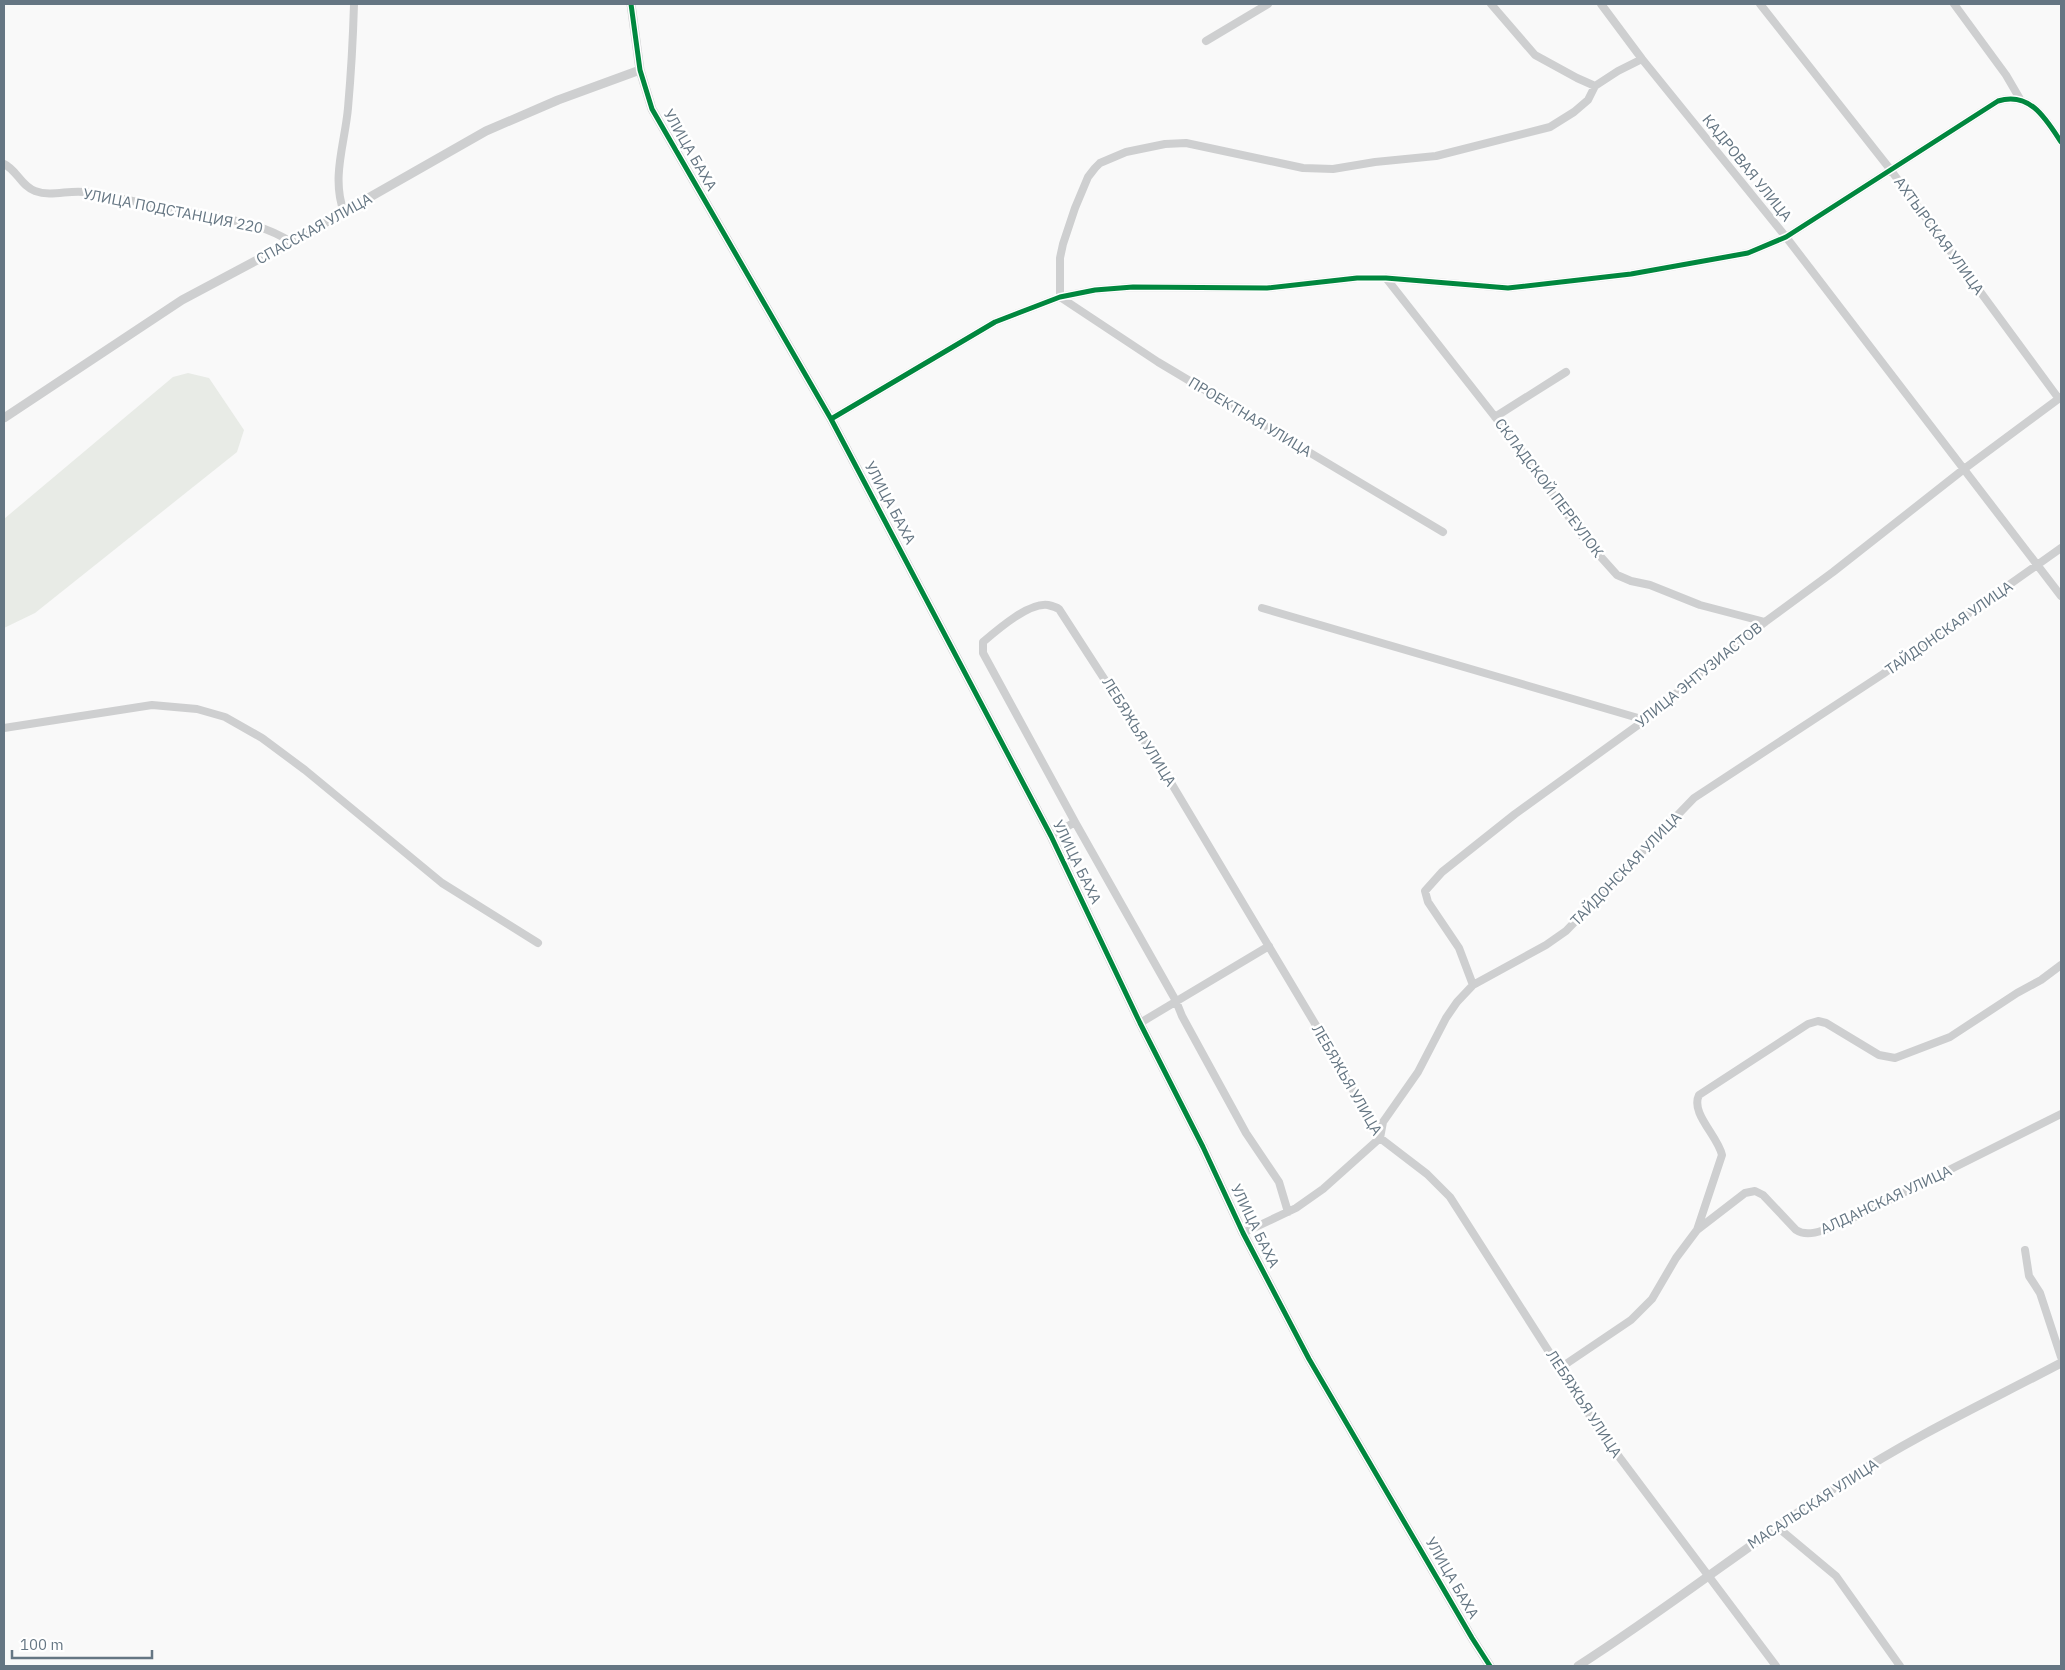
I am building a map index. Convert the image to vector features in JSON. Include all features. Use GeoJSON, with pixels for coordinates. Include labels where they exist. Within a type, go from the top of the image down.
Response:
{"type":"FeatureCollection","features":[{"type":"Feature","properties":{"kind":"street"},"geometry":{"type":"LineString","coordinates":[[344,212],[339,198],[338,184],[348,110],[354,4]]}},
{"type":"Feature","properties":{"kind":"street","name":"УЛИЦА БАХА"},"geometry":{"type":"LineString","coordinates":[[631,4],[640,70],[652,109],[831,419],[1051,836],[1243,1232],[1309,1359],[1467,1630],[1490,1666]]}},
{"type":"Feature","properties":{"kind":"street"},"geometry":{"type":"LineString","coordinates":[[1206,41],[1268,4]]}},
{"type":"Feature","properties":{"kind":"street"},"geometry":{"type":"LineString","coordinates":[[1491,4],[1535,55],[1596,86]]}},
{"type":"Feature","properties":{"kind":"street","name":"КАДРОВАЯ УЛИЦА"},"geometry":{"type":"LineString","coordinates":[[1601,4],[1642,59],[1786,237],[2061,596]]}},
{"type":"Feature","properties":{"kind":"street","name":"АХТЫРСКАЯ УЛИЦА"},"geometry":{"type":"LineString","coordinates":[[1760,4],[1890,169],[2060,398]]}},
{"type":"Feature","properties":{"kind":"street"},"geometry":{"type":"LineString","coordinates":[[1954,4],[2006,75],[2020,99],[2045,118],[2061,142]]}},
{"type":"Feature","properties":{"kind":"street"},"geometry":{"type":"LineString","coordinates":[[1060,297],[1060,258],[1063,244],[1075,208],[1088,178],[1100,163],[1126,152],[1165,144],[1186,143],[1303,168],[1333,169],[1375,162],[1436,156],[1550,127],[1574,112],[1588,100],[1596,86],[1618,71],[1642,59]]}},
{"type":"Feature","properties":{"kind":"street","name":"СПАССКАЯ УЛИЦА"},"geometry":{"type":"LineString","coordinates":[[4,418],[182,300],[291,242],[486,131],[558,100],[640,70]]}},
{"type":"Feature","properties":{"kind":"street"},"geometry":{"type":"LineString","coordinates":[[831,419],[995,322],[1060,297],[1095,290],[1133,287],[1267,288],[1357,278],[1386,278],[1508,288],[1630,274],[1748,253],[1786,237],[1998,101],[2009,97],[2020,99]]}},
{"type":"Feature","properties":{"kind":"street","name":"УЛИЦА ПОДСТАНЦИЯ 220"},"geometry":{"type":"LineString","coordinates":[[4,164],[10,167],[27,186],[36,191],[54,194],[82,192],[238,222],[266,229],[291,242]]}},
{"type":"Feature","properties":{"kind":"street","name":"СКЛАДСКОЙ ПЕРЕУЛОК"},"geometry":{"type":"LineString","coordinates":[[1386,278],[1532,464],[1582,536],[1617,575],[1631,581],[1650,585],[1700,605],[1765,622]]}},
{"type":"Feature","properties":{"kind":"street","name":"ПРОЕКТНАЯ УЛИЦА"},"geometry":{"type":"LineString","coordinates":[[1060,297],[1158,362],[1443,532]]}},
{"type":"Feature","properties":{"kind":"street"},"geometry":{"type":"LineString","coordinates":[[1495,417],[1566,372]]}},
{"type":"Feature","properties":{"kind":"street","name":"УЛИЦА ЭНТУЗИАСТОВ"},"geometry":{"type":"LineString","coordinates":[[1474,985],[1459,948],[1428,902],[1425,890],[1442,872],[1515,814],[1645,720],[1706,668],[1765,622],[1834,572],[1964,468],[2060,398]]}},
{"type":"Feature","properties":{"kind":"street","name":"ТАЙДОНСКАЯ УЛИЦА"},"geometry":{"type":"LineString","coordinates":[[1243,1232],[1288,1212],[1323,1189],[1380,1138],[1384,1122],[1418,1072],[1446,1018],[1457,1002],[1474,985],[1538,950],[1566,931],[1694,798],[1883,674],[2061,548]]}},
{"type":"Feature","properties":{"kind":"street","name":"ЛЕБЯЖЬЯ УЛИЦА"},"geometry":{"type":"LineString","coordinates":[[1075,822],[983,653],[983,642],[1022,612],[1046,604],[1059,609],[1162,768],[1323,1037],[1380,1138],[1427,1174],[1450,1197],[1605,1438],[1776,1666]]}},
{"type":"Feature","properties":{"kind":"street"},"geometry":{"type":"LineString","coordinates":[[1262,608],[1645,720]]}},
{"type":"Feature","properties":{"kind":"street"},"geometry":{"type":"LineString","coordinates":[[4,728],[152,705],[197,709],[225,717],[262,738],[305,770],[442,883],[538,943]]}},
{"type":"Feature","properties":{"kind":"street"},"geometry":{"type":"LineString","coordinates":[[1051,836],[1075,822],[1176,1001],[1182,1016],[1246,1133],[1279,1182],[1288,1212]]}},
{"type":"Feature","properties":{"kind":"street"},"geometry":{"type":"LineString","coordinates":[[1140,1023],[1269,946]]}},
{"type":"Feature","properties":{"kind":"street"},"geometry":{"type":"LineString","coordinates":[[1560,1368],[1631,1320],[1642,1310],[1652,1299],[1676,1258],[1697,1230],[1722,1155],[1720,1145],[1697,1109],[1696,1101],[1699,1095],[1808,1024],[1818,1021],[1826,1023],[1879,1055],[1895,1058],[1950,1037],[2061,965]]}},
{"type":"Feature","properties":{"kind":"street","name":"АЛДАНСКАЯ УЛИЦА"},"geometry":{"type":"LineString","coordinates":[[1697,1230],[1745,1193],[1754,1191],[1762,1195],[1796,1230],[1811,1234],[1845,1222],[2061,1114]]}},
{"type":"Feature","properties":{"kind":"street"},"geometry":{"type":"LineString","coordinates":[[2025,1250],[2029,1276],[2040,1293],[2061,1357]]}},
{"type":"Feature","properties":{"kind":"street","name":"МАСАЛЬСКАЯ УЛИЦА"},"geometry":{"type":"LineString","coordinates":[[1578,1666],[1776,1526],[1847,1479],[1922,1436],[2061,1363]]}},
{"type":"Feature","properties":{"kind":"street"},"geometry":{"type":"LineString","coordinates":[[1776,1526],[1836,1576],[1900,1666]]}},
{"type":"Feature","properties":{"kind":"shaded area"},"geometry":{"type":"Polygon","coordinates":[[[188,373],[209,378],[244,430],[237,452],[35,613],[4,628],[4,519],[173,377],[188,373]]]}},
{"type":"Feature","properties":{"kind":"cycle path"},"geometry":{"type":"LineString","coordinates":[[631,4],[640,70],[652,109],[831,419],[1051,836],[1243,1233],[1309,1359],[1490,1666]]}},
{"type":"Feature","properties":{"kind":"cycle path"},"geometry":{"type":"LineString","coordinates":[[831,419],[995,322],[1060,297],[1095,290],[1133,287],[1267,288],[1357,278],[1386,278],[1508,288],[1631,274],[1748,253],[1786,237],[1998,101],[2019,100],[2036,109],[2061,142]]}}]}
